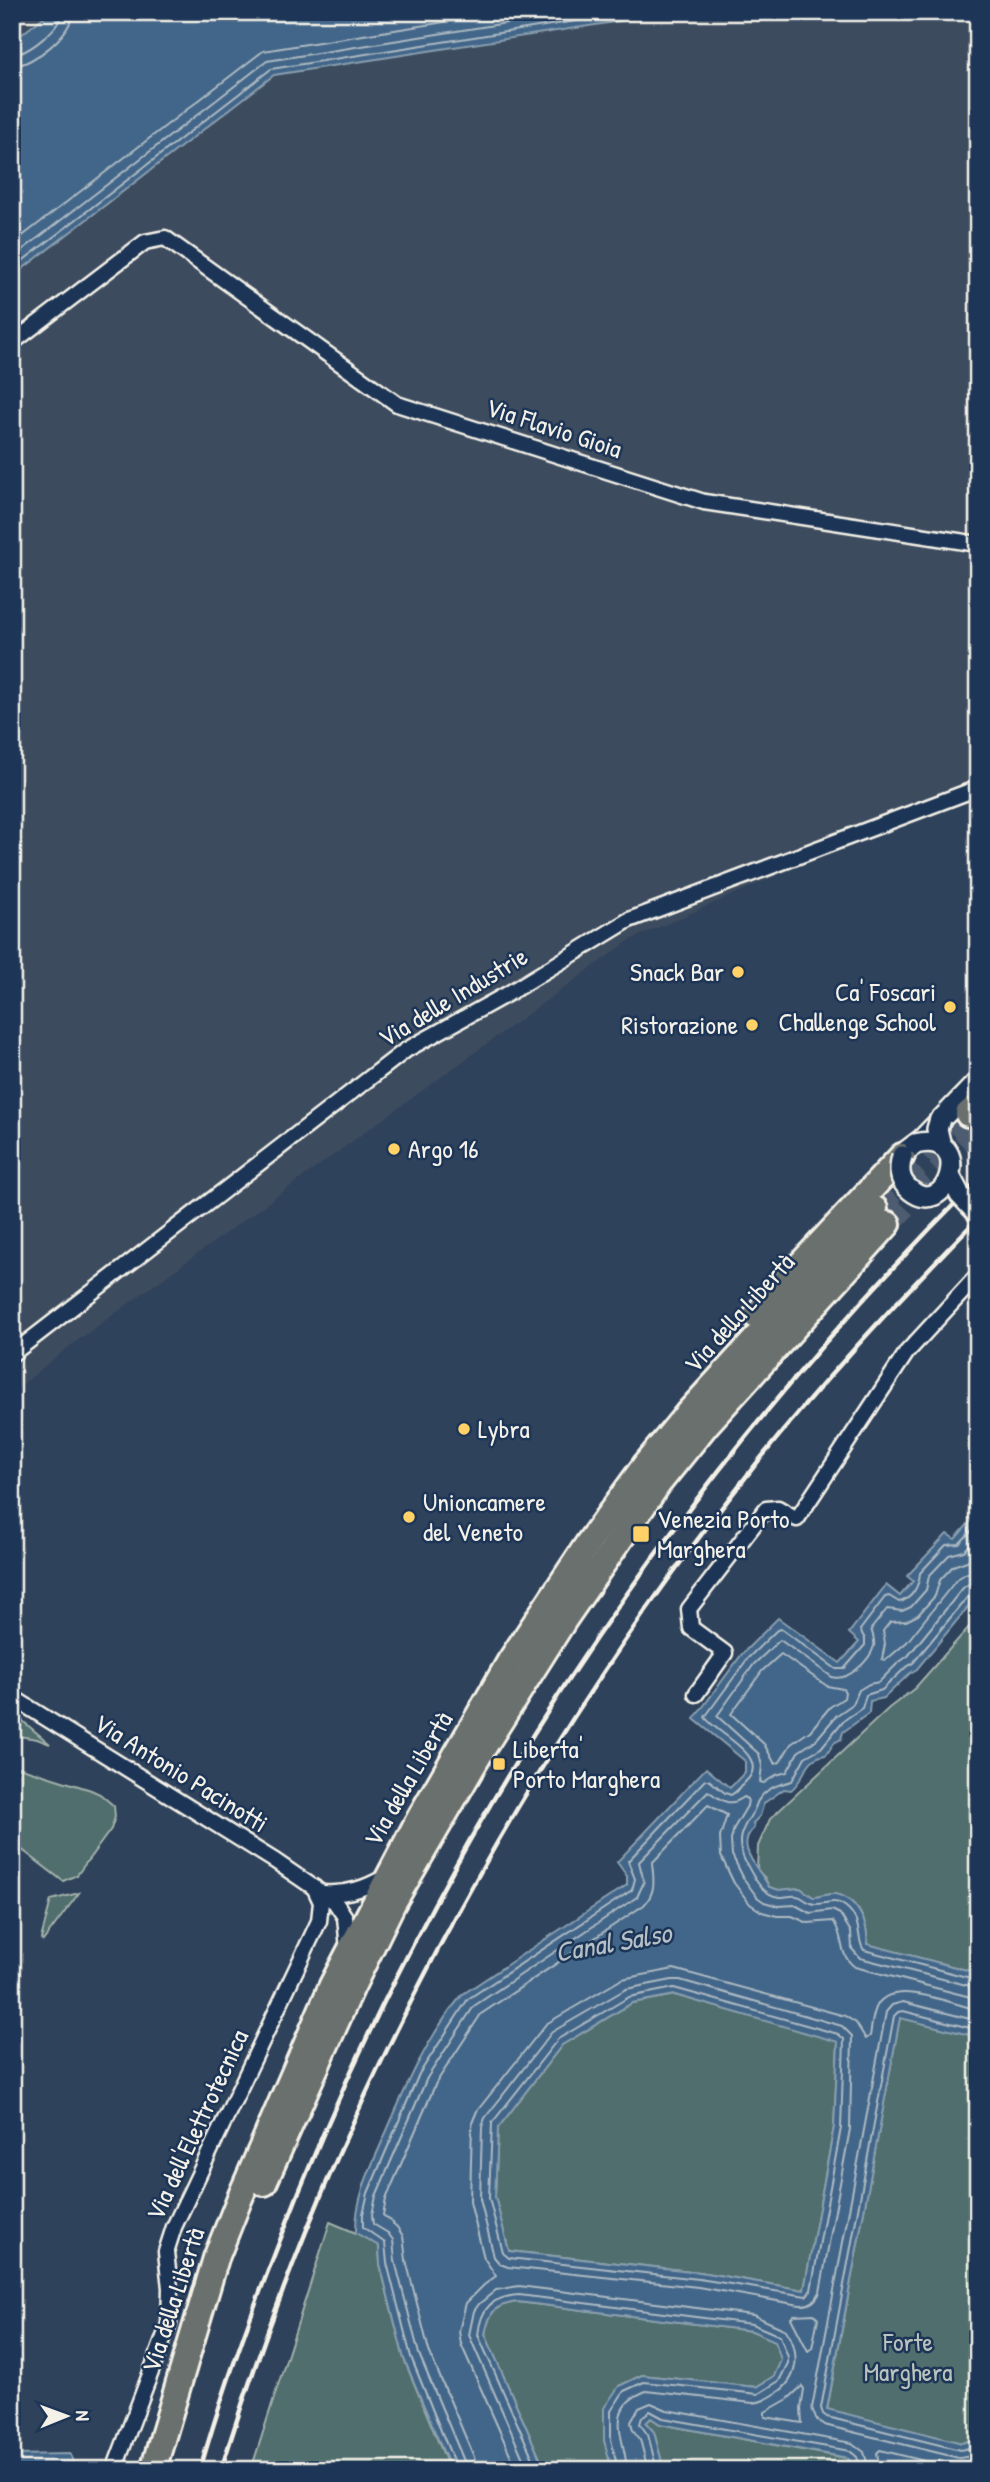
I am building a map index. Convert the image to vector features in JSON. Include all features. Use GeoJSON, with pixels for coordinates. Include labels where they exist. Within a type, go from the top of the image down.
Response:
{"type":"FeatureCollection","features":[{"type":"Feature","properties":{"kind":"highway"},"geometry":{"type":"LineString","coordinates":[[645,1465],[701,1381],[766,1303],[909,1150]]}},
{"type":"Feature","properties":{"kind":"highway","name":"Via della Libertà"},"geometry":{"type":"LineString","coordinates":[[153,2470],[216,2258],[348,1951],[387,1876],[510,1661],[589,1542],[645,1465],[687,1414],[881,1217],[659,1483],[564,1620],[461,1784],[387,1915],[254,2206],[232,2265],[170,2470]]}},
{"type":"Feature","properties":{"kind":"street","name":"Via Flavio Gioia"},"geometry":{"type":"LineString","coordinates":[[12,343],[145,242],[165,239],[397,404],[704,502],[978,544]]}},
{"type":"Feature","properties":{"kind":"street","name":"Via delle Industrie"},"geometry":{"type":"LineString","coordinates":[[12,1354],[406,1050],[509,993],[629,920],[978,788]]}},
{"type":"Feature","properties":{"kind":"street"},"geometry":{"type":"LineString","coordinates":[[945,1185],[923,1195],[908,1188],[900,1173],[909,1150],[978,1081]]}},
{"type":"Feature","properties":{"kind":"street"},"geometry":{"type":"LineString","coordinates":[[940,1119],[937,1129],[941,1146],[951,1160],[945,1185]]}},
{"type":"Feature","properties":{"kind":"street"},"geometry":{"type":"LineString","coordinates":[[909,1150],[933,1143],[941,1146]]}},
{"type":"Feature","properties":{"kind":"street"},"geometry":{"type":"LineString","coordinates":[[945,1185],[972,1207]]}},
{"type":"Feature","properties":{"kind":"street"},"geometry":{"type":"LineString","coordinates":[[696,1694],[725,1653],[691,1628],[689,1609],[766,1509],[778,1508],[797,1520],[907,1352],[978,1275]]}},
{"type":"Feature","properties":{"kind":"street","name":"Via Antonio Pacinotti"},"geometry":{"type":"LineString","coordinates":[[12,1697],[335,1902],[345,1917],[348,1951]]}},
{"type":"Feature","properties":{"kind":"street"},"geometry":{"type":"LineString","coordinates":[[318,1890],[341,1894],[368,1887],[387,1876]]}},
{"type":"Feature","properties":{"kind":"street","name":"Via dell'Elettrotecnica"},"geometry":{"type":"LineString","coordinates":[[114,2470],[169,2324],[170,2288],[166,2252],[174,2227],[319,1921],[321,1902],[318,1890]]}},
{"type":"Feature","properties":{"kind":"shaded area"},"geometry":{"type":"Polygon","coordinates":[[[12,12],[50,12],[12,42],[12,12]]]}},
{"type":"Feature","properties":{"kind":"shaded area"},"geometry":{"type":"Polygon","coordinates":[[[679,12],[978,12],[978,787],[630,940],[66,1349],[12,1393],[12,277],[274,75],[679,12]]]}},
{"type":"Feature","properties":{"kind":"green space"},"geometry":{"type":"Polygon","coordinates":[[[978,1617],[978,1973],[866,1944],[864,1920],[856,1906],[843,1896],[830,1894],[813,1897],[800,1888],[779,1890],[769,1887],[757,1870],[758,1846],[770,1819],[889,1708],[915,1688],[978,1617]]]}},
{"type":"Feature","properties":{"kind":"green space"},"geometry":{"type":"Polygon","coordinates":[[[12,1712],[50,1744],[12,1735],[12,1712]]]}},
{"type":"Feature","properties":{"kind":"green space"},"geometry":{"type":"Polygon","coordinates":[[[12,1765],[91,1790],[114,1806],[115,1817],[111,1829],[77,1875],[63,1881],[12,1842],[12,1765]]]}},
{"type":"Feature","properties":{"kind":"green space"},"geometry":{"type":"Polygon","coordinates":[[[79,1893],[43,1941],[41,1939],[51,1900],[79,1893]]]}},
{"type":"Feature","properties":{"kind":"green space"},"geometry":{"type":"Polygon","coordinates":[[[675,1995],[838,2041],[834,2127],[804,2290],[700,2272],[509,2251],[495,2197],[498,2128],[562,2045],[632,2003],[675,1995]]]}},
{"type":"Feature","properties":{"kind":"green space","name":"Forte Marghera"},"geometry":{"type":"Polygon","coordinates":[[[900,2017],[978,2037],[978,2438],[962,2443],[827,2410],[900,2017]]]}},
{"type":"Feature","properties":{"kind":"green space"},"geometry":{"type":"Polygon","coordinates":[[[330,2222],[379,2246],[380,2264],[404,2359],[450,2470],[251,2470],[330,2222]]]}},
{"type":"Feature","properties":{"kind":"green space"},"geometry":{"type":"Polygon","coordinates":[[[518,2302],[752,2331],[775,2340],[782,2360],[774,2376],[756,2387],[642,2375],[619,2386],[604,2440],[612,2470],[545,2470],[485,2334],[491,2315],[498,2307],[518,2302]]]}},
{"type":"Feature","properties":{"kind":"green space","name":"Forte Marghera"},"geometry":{"type":"Polygon","coordinates":[[[651,2418],[660,2424],[846,2458],[851,2460],[855,2470],[664,2470],[654,2432],[646,2423],[651,2418]]]}},
{"type":"Feature","properties":{"kind":"water"},"geometry":{"type":"Polygon","coordinates":[[[50,12],[679,12],[274,75],[12,277],[12,42],[50,12]]]}},
{"type":"Feature","properties":{"kind":"water","name":"Canal Salso"},"geometry":{"type":"Polygon","coordinates":[[[978,1513],[978,1595],[917,1669],[884,1698],[870,1701],[869,1713],[843,1732],[841,1739],[834,1743],[826,1755],[813,1760],[791,1790],[784,1789],[764,1803],[746,1843],[747,1851],[769,1887],[779,1890],[800,1888],[813,1897],[835,1894],[850,1901],[864,1920],[867,1944],[978,1973],[978,2037],[900,2018],[827,2409],[962,2443],[978,2438],[978,2470],[855,2470],[848,2458],[660,2424],[651,2418],[646,2423],[654,2432],[664,2470],[612,2470],[604,2440],[604,2408],[619,2386],[642,2375],[756,2387],[774,2376],[781,2360],[775,2341],[752,2331],[518,2302],[498,2307],[491,2315],[485,2334],[545,2470],[451,2470],[404,2359],[380,2264],[379,2246],[356,2233],[358,2207],[365,2182],[419,2061],[439,2026],[463,1994],[627,1885],[627,1876],[617,1862],[706,1768],[730,1788],[745,1772],[745,1761],[694,1719],[742,1654],[778,1618],[840,1663],[859,1642],[849,1633],[886,1585],[900,1596],[913,1581],[907,1576],[947,1534],[955,1539],[978,1513]],[[675,1995],[632,2003],[562,2045],[498,2128],[495,2197],[509,2251],[700,2272],[804,2290],[834,2127],[838,2042],[675,1995]]]}},
{"type":"Feature","properties":{"kind":"water"},"geometry":{"type":"Polygon","coordinates":[[[70,2454],[77,2470],[12,2470],[12,2455],[70,2454]]]}},
{"type":"Feature","properties":{"kind":"tunnel"},"geometry":{"type":"LineString","coordinates":[[875,1209],[968,1114]]}},
{"type":"Feature","properties":{"kind":"tunnel"},"geometry":{"type":"LineString","coordinates":[[888,1224],[978,1131]]}},
{"type":"Feature","properties":{"kind":"railway"},"geometry":{"type":"LineString","coordinates":[[200,2470],[254,2306],[337,2103],[407,1957],[484,1816],[569,1679],[661,1547],[760,1420],[866,1297],[978,1180]]}},
{"type":"Feature","properties":{"kind":"railway"},"geometry":{"type":"LineString","coordinates":[[221,2470],[265,2338],[317,2206],[374,2077],[438,1950],[507,1826],[581,1706],[661,1589],[745,1478],[800,1410],[858,1345],[978,1218]]}},
{"type":"Feature","properties":{"kind":"place","name":"Snack Bar"},"geometry":{"type":"Point","coordinates":[738,972]}},
{"type":"Feature","properties":{"kind":"place","name":"Ca' Foscari Challenge School"},"geometry":{"type":"Point","coordinates":[950,1007]}},
{"type":"Feature","properties":{"kind":"place","name":"Ristorazione"},"geometry":{"type":"Point","coordinates":[752,1025]}},
{"type":"Feature","properties":{"kind":"place","name":"Argo 16"},"geometry":{"type":"Point","coordinates":[394,1149]}},
{"type":"Feature","properties":{"kind":"place","name":"Lybra"},"geometry":{"type":"Point","coordinates":[464,1429]}},
{"type":"Feature","properties":{"kind":"place","name":"Unioncamere del Veneto"},"geometry":{"type":"Point","coordinates":[409,1517]}},
{"type":"Feature","properties":{"kind":"place","name":"Venezia Porto Marghera"},"geometry":{"type":"Point","coordinates":[641,1534]}},
{"type":"Feature","properties":{"kind":"place","name":"Liberta' Porto Marghera"},"geometry":{"type":"Point","coordinates":[499,1764]}}]}
